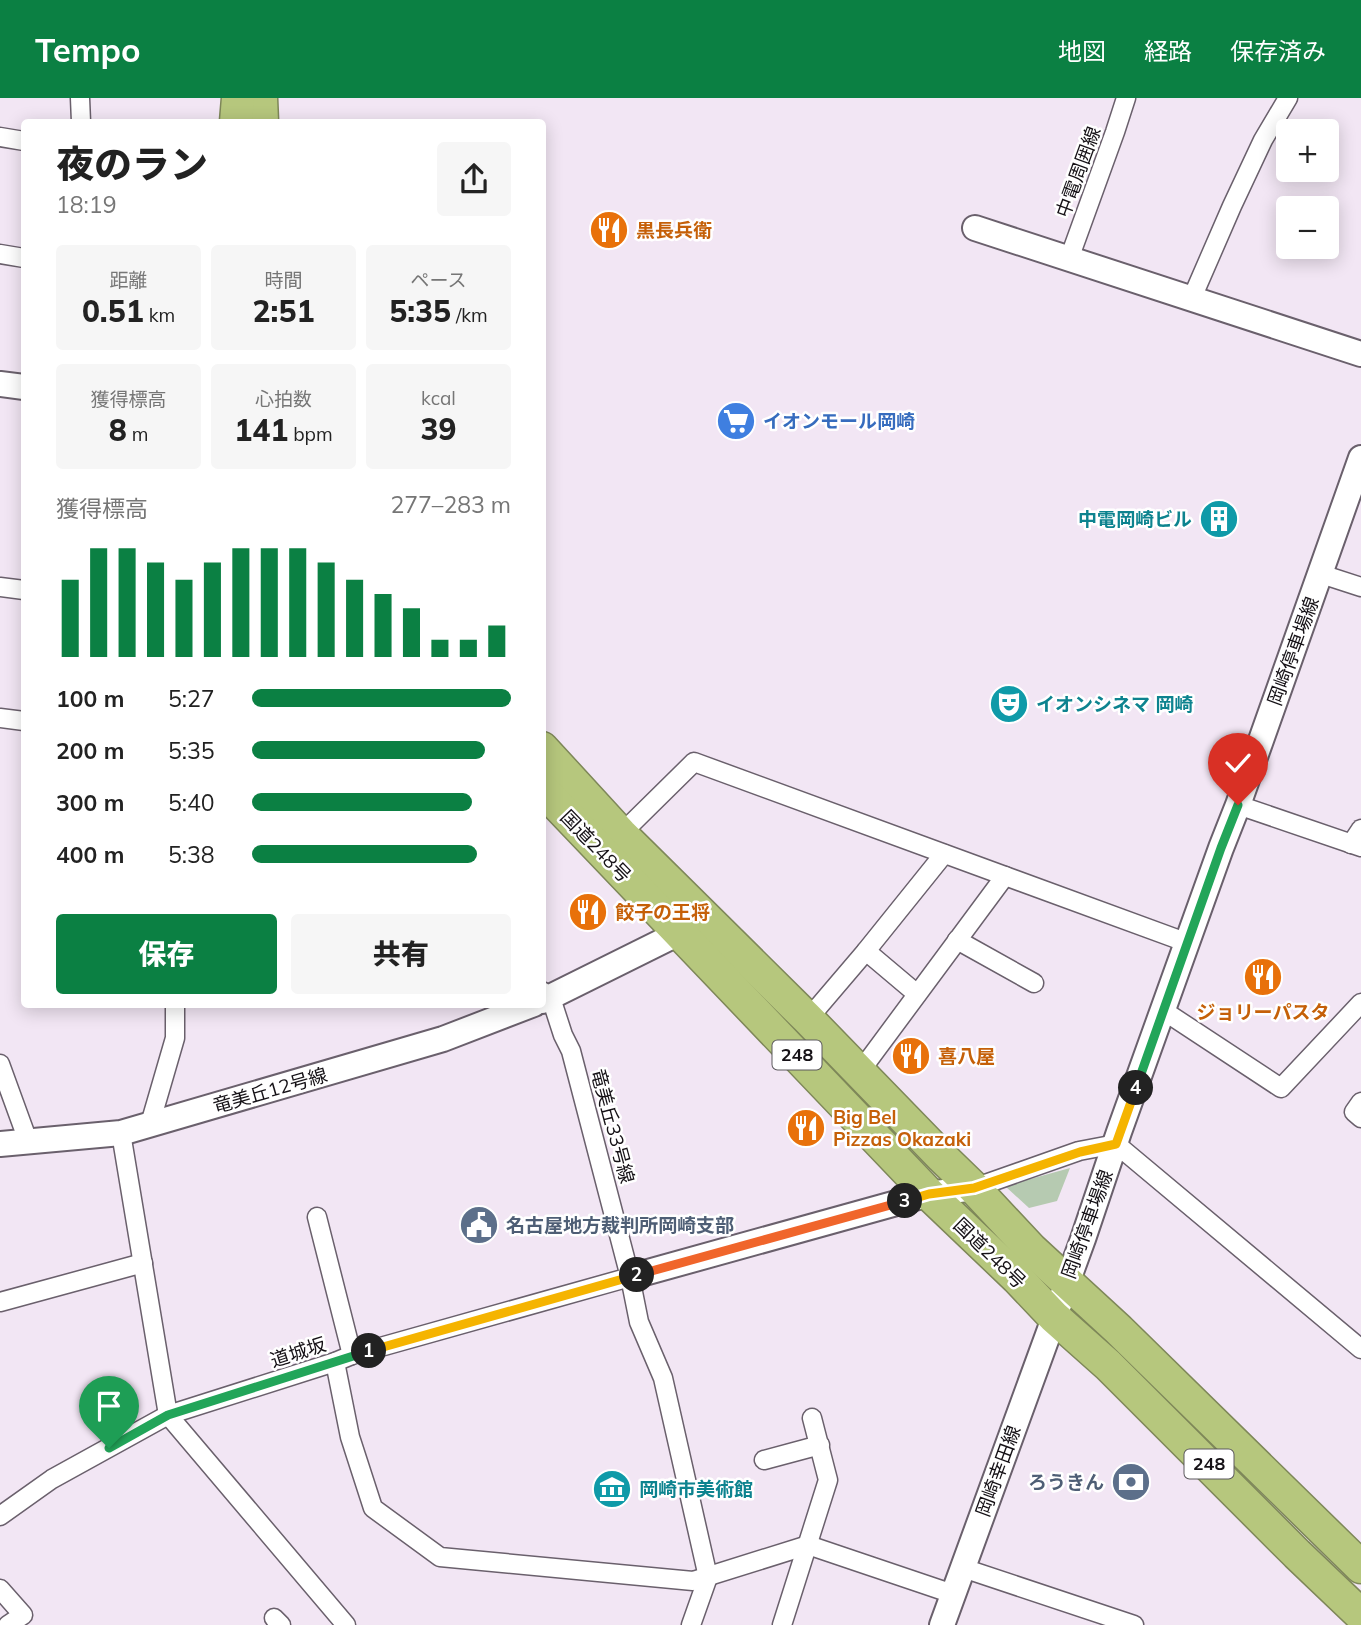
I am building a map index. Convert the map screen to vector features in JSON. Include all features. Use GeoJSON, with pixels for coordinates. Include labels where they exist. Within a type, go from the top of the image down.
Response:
{"type":"FeatureCollection","features":[{"type":"Feature","properties":{"kind":"highway"},"geometry":{"type":"LineString","coordinates":[[236,119],[238,98]]}},
{"type":"Feature","properties":{"kind":"highway"},"geometry":{"type":"LineString","coordinates":[[261,98],[262,119]]}},
{"type":"Feature","properties":{"kind":"highway","name":"国道248号"},"geometry":{"type":"LineString","coordinates":[[546,752],[621,834],[808,1019],[1031,1249],[1119,1330],[1361,1567]]}},
{"type":"Feature","properties":{"kind":"highway","name":"国道248号"},"geometry":{"type":"LineString","coordinates":[[546,793],[929,1194],[1054,1317],[1108,1365],[1361,1615]]}},
{"type":"Feature","properties":{"kind":"street"},"geometry":{"type":"LineString","coordinates":[[80,98],[81,119]]}},
{"type":"Feature","properties":{"kind":"street","name":"中電周囲線"},"geometry":{"type":"LineString","coordinates":[[1069,259],[1126,98]]}},
{"type":"Feature","properties":{"kind":"street"},"geometry":{"type":"LineString","coordinates":[[1192,298],[1263,141],[1288,98]]}},
{"type":"Feature","properties":{"kind":"street"},"geometry":{"type":"LineString","coordinates":[[0,137],[21,140]]}},
{"type":"Feature","properties":{"kind":"street"},"geometry":{"type":"LineString","coordinates":[[975,228],[1361,354]]}},
{"type":"Feature","properties":{"kind":"street"},"geometry":{"type":"LineString","coordinates":[[0,254],[21,258]]}},
{"type":"Feature","properties":{"kind":"street"},"geometry":{"type":"LineString","coordinates":[[0,384],[21,387]]}},
{"type":"Feature","properties":{"kind":"street","name":"岡崎停車場線"},"geometry":{"type":"LineString","coordinates":[[1054,1317],[1361,458]]}},
{"type":"Feature","properties":{"kind":"street"},"geometry":{"type":"LineString","coordinates":[[1321,574],[1361,587]]}},
{"type":"Feature","properties":{"kind":"street"},"geometry":{"type":"LineString","coordinates":[[0,587],[21,590]]}},
{"type":"Feature","properties":{"kind":"street"},"geometry":{"type":"LineString","coordinates":[[0,718],[21,721]]}},
{"type":"Feature","properties":{"kind":"street"},"geometry":{"type":"LineString","coordinates":[[621,834],[694,762],[1188,943]]}},
{"type":"Feature","properties":{"kind":"street"},"geometry":{"type":"LineString","coordinates":[[1238,805],[1356,846],[1361,829]]}},
{"type":"Feature","properties":{"kind":"street"},"geometry":{"type":"LineString","coordinates":[[808,1019],[944,854]]}},
{"type":"Feature","properties":{"kind":"street"},"geometry":{"type":"LineString","coordinates":[[859,1073],[1005,876]]}},
{"type":"Feature","properties":{"kind":"street","name":"竜美丘12号線"},"geometry":{"type":"LineString","coordinates":[[546,997],[679,933]]}},
{"type":"Feature","properties":{"kind":"street"},"geometry":{"type":"LineString","coordinates":[[957,940],[1034,983]]}},
{"type":"Feature","properties":{"kind":"street"},"geometry":{"type":"LineString","coordinates":[[866,951],[917,994]]}},
{"type":"Feature","properties":{"kind":"street"},"geometry":{"type":"LineString","coordinates":[[1164,1011],[1281,1088],[1361,1003]]}},
{"type":"Feature","properties":{"kind":"street","name":"竜美丘33号線"},"geometry":{"type":"LineString","coordinates":[[546,1006],[571,1051],[639,1321],[663,1378],[708,1577]]}},
{"type":"Feature","properties":{"kind":"street"},"geometry":{"type":"LineString","coordinates":[[150,1124],[175,1038],[175,1008]]}},
{"type":"Feature","properties":{"kind":"street","name":"竜美丘12号線"},"geometry":{"type":"LineString","coordinates":[[0,1144],[121,1133],[443,1039],[520,1008]]}},
{"type":"Feature","properties":{"kind":"street"},"geometry":{"type":"LineString","coordinates":[[0,1064],[28,1141]]}},
{"type":"Feature","properties":{"kind":"street"},"geometry":{"type":"LineString","coordinates":[[1361,1102],[1354,1112],[1361,1118]]}},
{"type":"Feature","properties":{"kind":"street"},"geometry":{"type":"LineString","coordinates":[[121,1133],[168,1415],[346,1625]]}},
{"type":"Feature","properties":{"kind":"street"},"geometry":{"type":"LineString","coordinates":[[630,1277],[929,1194],[974,1188],[1080,1152],[1116,1144],[1361,1349]]}},
{"type":"Feature","properties":{"kind":"street"},"geometry":{"type":"LineString","coordinates":[[317,1217],[352,1355]]}},
{"type":"Feature","properties":{"kind":"street"},"geometry":{"type":"LineString","coordinates":[[0,1302],[143,1263]]}},
{"type":"Feature","properties":{"kind":"street","name":"道城坂"},"geometry":{"type":"LineString","coordinates":[[0,1516],[52,1479],[168,1415],[352,1355],[630,1277]]}},
{"type":"Feature","properties":{"kind":"street","name":"岡崎幸田線"},"geometry":{"type":"LineString","coordinates":[[942,1625],[1054,1317]]}},
{"type":"Feature","properties":{"kind":"street"},"geometry":{"type":"LineString","coordinates":[[335,1362],[350,1437],[373,1508],[440,1557],[693,1581],[808,1545],[953,1594]]}},
{"type":"Feature","properties":{"kind":"street"},"geometry":{"type":"LineString","coordinates":[[782,1625],[828,1480],[812,1418]]}},
{"type":"Feature","properties":{"kind":"street"},"geometry":{"type":"LineString","coordinates":[[764,1460],[820,1445]]}},
{"type":"Feature","properties":{"kind":"street"},"geometry":{"type":"LineString","coordinates":[[963,1567],[1134,1625]]}},
{"type":"Feature","properties":{"kind":"street"},"geometry":{"type":"LineString","coordinates":[[691,1625],[708,1577]]}},
{"type":"Feature","properties":{"kind":"street"},"geometry":{"type":"LineString","coordinates":[[0,1589],[23,1615],[8,1625]]}},
{"type":"Feature","properties":{"kind":"green space"},"geometry":{"type":"Polygon","coordinates":[[[1070,1168],[1057,1201],[1029,1208],[1005,1186],[1070,1168]]]}},
{"type":"Feature","properties":{"kind":"place","name":"黒長兵衛"},"geometry":{"type":"Point","coordinates":[609,230]}},
{"type":"Feature","properties":{"kind":"place","name":"イオンモール岡崎"},"geometry":{"type":"Point","coordinates":[736,421]}},
{"type":"Feature","properties":{"kind":"place","name":"中電岡崎ビル"},"geometry":{"type":"Point","coordinates":[1219,519]}},
{"type":"Feature","properties":{"kind":"place","name":"イオンシネマ 岡崎"},"geometry":{"type":"Point","coordinates":[1009,704]}},
{"type":"Feature","properties":{"kind":"place","name":"餃子の王将"},"geometry":{"type":"Point","coordinates":[588,912]}},
{"type":"Feature","properties":{"kind":"place","name":"ジョリーパスタ"},"geometry":{"type":"Point","coordinates":[1263,977]}},
{"type":"Feature","properties":{"kind":"place","name":"喜八屋"},"geometry":{"type":"Point","coordinates":[911,1056]}},
{"type":"Feature","properties":{"kind":"place","name":"Big Bel Pizzas Okazaki"},"geometry":{"type":"Point","coordinates":[806,1128]}},
{"type":"Feature","properties":{"kind":"place","name":"名古屋地方裁判所岡崎支部"},"geometry":{"type":"Point","coordinates":[479,1225]}},
{"type":"Feature","properties":{"kind":"place","name":"ろうきん"},"geometry":{"type":"Point","coordinates":[1131,1482]}},
{"type":"Feature","properties":{"kind":"place","name":"岡崎市美術館"},"geometry":{"type":"Point","coordinates":[612,1489]}},
{"type":"Feature","properties":{"kind":"route"},"geometry":{"type":"LineString","coordinates":[[109,1448],[168,1415],[352,1355],[929,1194],[974,1188],[1080,1152],[1116,1144],[1238,805]]}}]}
